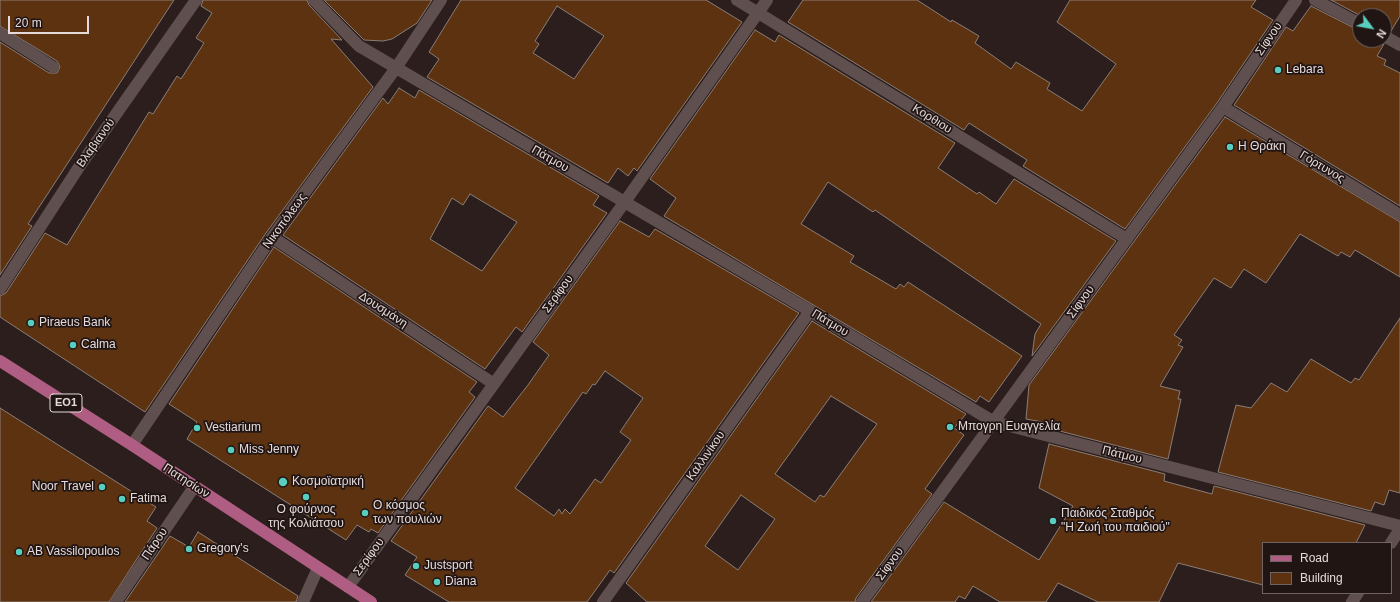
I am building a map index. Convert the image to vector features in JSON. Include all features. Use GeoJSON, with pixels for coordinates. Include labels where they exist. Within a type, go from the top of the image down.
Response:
{"type":"FeatureCollection","features":[{"type":"Feature","properties":{"kind":"main road","name":"Πατησίων"},"geometry":{"type":"LineString","coordinates":[[0,362],[132,445],[371,602]]}},
{"type":"Feature","properties":{"kind":"street","name":"Βλαβιανού"},"geometry":{"type":"LineString","coordinates":[[0,289],[79,167],[196,0]]}},
{"type":"Feature","properties":{"kind":"street","name":"Πάτμου"},"geometry":{"type":"LineString","coordinates":[[314,0],[359,46],[810,311],[994,422],[1400,527]]}},
{"type":"Feature","properties":{"kind":"street","name":"Νικοπόλεως"},"geometry":{"type":"LineString","coordinates":[[132,445],[272,237],[396,68],[441,0]]}},
{"type":"Feature","properties":{"kind":"street","name":"Κορθιου"},"geometry":{"type":"LineString","coordinates":[[737,0],[1127,239]]}},
{"type":"Feature","properties":{"kind":"street","name":"Σερίφου"},"geometry":{"type":"LineString","coordinates":[[348,587],[767,0]]}},
{"type":"Feature","properties":{"kind":"street","name":"Σίφνου"},"geometry":{"type":"LineString","coordinates":[[862,602],[1223,107],[1296,0]]}},
{"type":"Feature","properties":{"kind":"street"},"geometry":{"type":"LineString","coordinates":[[1315,0],[1352,20]]}},
{"type":"Feature","properties":{"kind":"street"},"geometry":{"type":"LineString","coordinates":[[0,34],[53,67]]}},
{"type":"Feature","properties":{"kind":"street","name":"Γόρτυνος"},"geometry":{"type":"LineString","coordinates":[[1223,107],[1400,215]]}},
{"type":"Feature","properties":{"kind":"street","name":"Δουσμάνη"},"geometry":{"type":"LineString","coordinates":[[272,237],[494,384]]}},
{"type":"Feature","properties":{"kind":"street","name":"Καλλινίκου"},"geometry":{"type":"LineString","coordinates":[[603,602],[810,311]]}},
{"type":"Feature","properties":{"kind":"street","name":"Πάρου"},"geometry":{"type":"LineString","coordinates":[[116,602],[194,486]]}},
{"type":"Feature","properties":{"kind":"street"},"geometry":{"type":"LineString","coordinates":[[1392,542],[1400,527]]}},
{"type":"Feature","properties":{"kind":"street"},"geometry":{"type":"LineString","coordinates":[[303,602],[318,568]]}},
{"type":"Feature","properties":{"kind":"building"},"geometry":{"type":"Polygon","coordinates":[[[0,0],[174,0],[28,224],[32,226],[0,275],[0,42],[49,73],[57,73],[60,67],[57,61],[0,26],[0,0]]]}},
{"type":"Feature","properties":{"kind":"building"},"geometry":{"type":"Polygon","coordinates":[[[203,0],[307,0],[309,5],[342,40],[331,39],[373,87],[266,233],[145,412],[0,317],[0,296],[6,293],[45,233],[67,245],[149,112],[153,114],[177,76],[181,79],[204,43],[196,38],[212,13],[201,6],[203,0]]]}},
{"type":"Feature","properties":{"kind":"building"},"geometry":{"type":"Polygon","coordinates":[[[324,0],[432,0],[417,23],[392,39],[383,41],[364,40],[324,0]]]}},
{"type":"Feature","properties":{"kind":"building"},"geometry":{"type":"Polygon","coordinates":[[[461,0],[706,0],[742,22],[637,171],[634,168],[628,176],[618,168],[608,183],[427,77],[439,59],[429,52],[461,0]],[[557,6],[535,41],[539,44],[533,53],[574,79],[604,36],[557,6]]]}},
{"type":"Feature","properties":{"kind":"building"},"geometry":{"type":"Polygon","coordinates":[[[803,0],[917,0],[951,22],[952,20],[979,36],[975,43],[1011,69],[1016,62],[1050,83],[1047,89],[1082,111],[1116,64],[1057,22],[1070,0],[1256,0],[1251,7],[1273,20],[1217,103],[1125,229],[1023,166],[1027,160],[969,123],[964,130],[788,22],[803,0]]]}},
{"type":"Feature","properties":{"kind":"building"},"geometry":{"type":"Polygon","coordinates":[[[1331,0],[1400,0],[1400,16],[1392,29],[1392,8],[1352,8],[1352,11],[1331,0]]]}},
{"type":"Feature","properties":{"kind":"building"},"geometry":{"type":"Polygon","coordinates":[[[1311,6],[1352,27],[1352,48],[1382,48],[1377,56],[1386,60],[1384,65],[1400,73],[1400,206],[1234,105],[1286,27],[1293,31],[1311,6]]]}},
{"type":"Feature","properties":{"kind":"building"},"geometry":{"type":"Polygon","coordinates":[[[755,30],[775,42],[779,35],[955,143],[938,168],[977,194],[979,192],[996,204],[1014,179],[1116,241],[1032,356],[1035,334],[1041,324],[875,210],[873,212],[828,182],[801,224],[854,256],[850,262],[896,289],[900,284],[904,287],[908,282],[1022,356],[989,402],[980,396],[976,402],[664,216],[676,198],[650,179],[755,30]]]}},
{"type":"Feature","properties":{"kind":"building"},"geometry":{"type":"Polygon","coordinates":[[[399,88],[415,98],[419,90],[599,196],[593,205],[607,213],[522,332],[516,327],[485,369],[283,235],[383,98],[388,104],[399,88]],[[470,194],[463,205],[452,198],[430,239],[482,271],[517,222],[470,194]]]}},
{"type":"Feature","properties":{"kind":"building"},"geometry":{"type":"Polygon","coordinates":[[[1225,117],[1400,222],[1400,277],[1355,250],[1350,257],[1341,252],[1338,256],[1300,234],[1266,283],[1244,269],[1231,288],[1214,278],[1174,335],[1182,340],[1178,345],[1183,347],[1160,386],[1180,391],[1178,399],[1181,399],[1168,459],[1052,429],[1054,424],[1026,419],[1029,385],[1225,117]]]}},
{"type":"Feature","properties":{"kind":"building"},"geometry":{"type":"Polygon","coordinates":[[[620,221],[649,237],[655,229],[799,313],[614,573],[610,570],[587,602],[449,602],[405,575],[417,557],[391,541],[488,406],[503,417],[528,385],[549,355],[533,342],[620,221]],[[605,371],[595,385],[593,384],[586,394],[583,392],[515,488],[554,516],[559,509],[562,514],[565,509],[570,514],[595,479],[601,483],[631,440],[620,432],[643,398],[605,371]]]}},
{"type":"Feature","properties":{"kind":"building"},"geometry":{"type":"Polygon","coordinates":[[[274,247],[477,382],[469,392],[475,397],[378,533],[371,529],[369,532],[357,525],[346,540],[187,439],[197,422],[169,404],[274,247]]]}},
{"type":"Feature","properties":{"kind":"building"},"geometry":{"type":"Polygon","coordinates":[[[1400,318],[1400,493],[1389,490],[1384,505],[1375,502],[1371,511],[1218,472],[1236,405],[1251,408],[1271,383],[1287,392],[1311,359],[1351,383],[1355,378],[1359,380],[1400,318]]]}},
{"type":"Feature","properties":{"kind":"building"},"geometry":{"type":"Polygon","coordinates":[[[812,321],[966,414],[954,428],[964,435],[925,489],[932,494],[856,598],[855,602],[647,602],[626,583],[812,321]],[[831,396],[775,474],[815,502],[820,495],[824,497],[877,424],[831,396]],[[741,495],[705,546],[738,570],[775,519],[741,495]]]}},
{"type":"Feature","properties":{"kind":"building"},"geometry":{"type":"Polygon","coordinates":[[[0,408],[156,507],[147,521],[157,528],[109,602],[0,602],[0,408]]]}},
{"type":"Feature","properties":{"kind":"building"},"geometry":{"type":"Polygon","coordinates":[[[1049,444],[1165,474],[1164,481],[1212,494],[1214,486],[1365,525],[1356,542],[1262,542],[1262,585],[1178,563],[1159,602],[1098,602],[1058,583],[1046,602],[1000,602],[973,586],[965,599],[959,596],[955,602],[871,602],[944,502],[1039,560],[1073,506],[1039,488],[1049,444]]]}},
{"type":"Feature","properties":{"kind":"building"},"geometry":{"type":"Polygon","coordinates":[[[198,532],[298,596],[296,602],[125,602],[170,536],[189,547],[198,532]]]}},
{"type":"Feature","properties":{"kind":"place","name":"Lebara"},"geometry":{"type":"Point","coordinates":[1278,70]}},
{"type":"Feature","properties":{"kind":"place","name":"Η Θράκη"},"geometry":{"type":"Point","coordinates":[1230,147]}},
{"type":"Feature","properties":{"kind":"place","name":"Piraeus Bank"},"geometry":{"type":"Point","coordinates":[31,323]}},
{"type":"Feature","properties":{"kind":"place","name":"Calma"},"geometry":{"type":"Point","coordinates":[73,345]}},
{"type":"Feature","properties":{"kind":"place","name":"Μπογρη Ευαγγελία"},"geometry":{"type":"Point","coordinates":[950,427]}},
{"type":"Feature","properties":{"kind":"place","name":"Vestiarium"},"geometry":{"type":"Point","coordinates":[197,428]}},
{"type":"Feature","properties":{"kind":"place","name":"Miss Jenny"},"geometry":{"type":"Point","coordinates":[231,450]}},
{"type":"Feature","properties":{"kind":"place","name":"Κοσμοϊατρική"},"geometry":{"type":"Point","coordinates":[283,482]}},
{"type":"Feature","properties":{"kind":"place","name":"Noor Travel"},"geometry":{"type":"Point","coordinates":[102,487]}},
{"type":"Feature","properties":{"kind":"place","name":"Ο φούρνος της Κολιάτσου"},"geometry":{"type":"Point","coordinates":[306,497]}},
{"type":"Feature","properties":{"kind":"place","name":"Fatima"},"geometry":{"type":"Point","coordinates":[122,499]}},
{"type":"Feature","properties":{"kind":"place","name":"Ο κόσμος των πουλιών"},"geometry":{"type":"Point","coordinates":[365,513]}},
{"type":"Feature","properties":{"kind":"place","name":"Παιδικός Σταθμός \"Η Ζωή του παιδιού\""},"geometry":{"type":"Point","coordinates":[1053,521]}},
{"type":"Feature","properties":{"kind":"place","name":"Gregory's"},"geometry":{"type":"Point","coordinates":[189,549]}},
{"type":"Feature","properties":{"kind":"place","name":"AB Vassilopoulos"},"geometry":{"type":"Point","coordinates":[19,552]}},
{"type":"Feature","properties":{"kind":"place","name":"Justsport"},"geometry":{"type":"Point","coordinates":[416,566]}},
{"type":"Feature","properties":{"kind":"place","name":"Diana"},"geometry":{"type":"Point","coordinates":[437,582]}}]}
